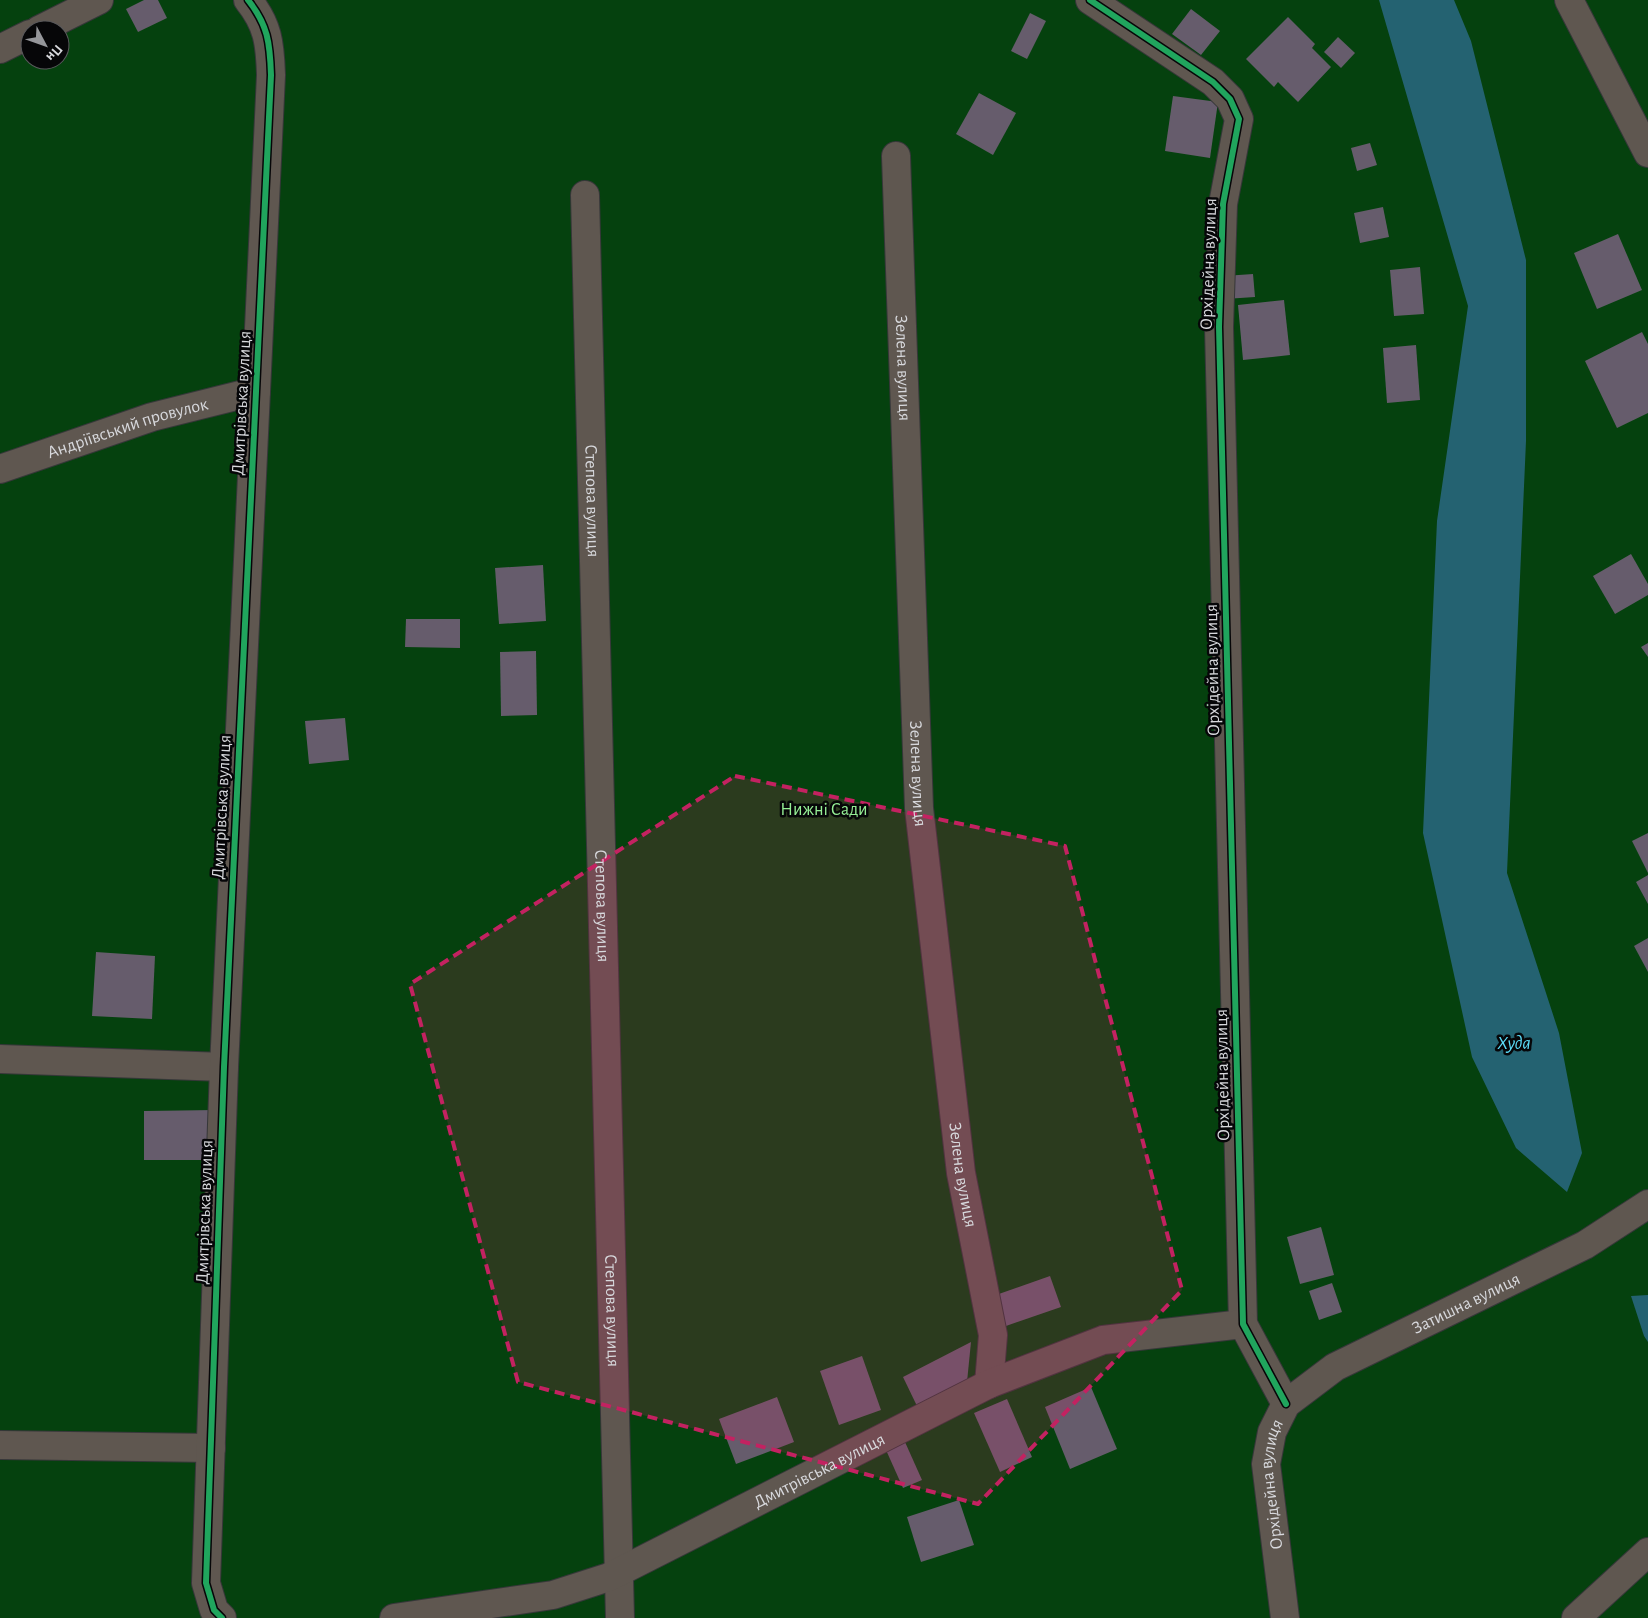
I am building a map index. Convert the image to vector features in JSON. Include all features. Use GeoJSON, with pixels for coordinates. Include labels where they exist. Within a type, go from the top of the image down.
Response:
{"type":"FeatureCollection","features":[{"type":"Feature","properties":{"kind":"street"},"geometry":{"type":"LineString","coordinates":[[59,20],[99,0]]}},
{"type":"Feature","properties":{"kind":"street","name":"Дмитрівська вулиця"},"geometry":{"type":"LineString","coordinates":[[222,1618],[214,1610],[206,1583],[224,1067],[271,75],[270,44],[260,16],[248,0]]}},
{"type":"Feature","properties":{"kind":"street","name":"Орхідейна вулиця"},"geometry":{"type":"LineString","coordinates":[[1090,0],[1213,82],[1230,99],[1239,119],[1223,204],[1219,326],[1243,1324],[1286,1404],[1272,1432],[1266,1464],[1285,1618]]}},
{"type":"Feature","properties":{"kind":"street"},"geometry":{"type":"LineString","coordinates":[[1569,0],[1648,153]]}},
{"type":"Feature","properties":{"kind":"street"},"geometry":{"type":"LineString","coordinates":[[0,49],[20,39]]}},
{"type":"Feature","properties":{"kind":"street","name":"Зелена вулиця"},"geometry":{"type":"LineString","coordinates":[[896,156],[919,808],[961,1173],[993,1335],[989,1384]]}},
{"type":"Feature","properties":{"kind":"street","name":"Степова вулиця"},"geometry":{"type":"LineString","coordinates":[[585,195],[620,1618]]}},
{"type":"Feature","properties":{"kind":"street","name":"Андріївський провулок"},"geometry":{"type":"LineString","coordinates":[[0,468],[152,417],[256,391]]}},
{"type":"Feature","properties":{"kind":"street"},"geometry":{"type":"LineString","coordinates":[[0,1059],[224,1067]]}},
{"type":"Feature","properties":{"kind":"street","name":"Затишна вулиця"},"geometry":{"type":"LineString","coordinates":[[1286,1404],[1335,1367],[1585,1245],[1648,1204]]}},
{"type":"Feature","properties":{"kind":"street","name":"Дмитрівська вулиця"},"geometry":{"type":"LineString","coordinates":[[394,1618],[553,1595],[620,1574],[989,1384],[1103,1340],[1243,1324]]}},
{"type":"Feature","properties":{"kind":"street"},"geometry":{"type":"LineString","coordinates":[[0,1445],[211,1448]]}},
{"type":"Feature","properties":{"kind":"street"},"geometry":{"type":"LineString","coordinates":[[1576,1618],[1648,1552]]}},
{"type":"Feature","properties":{"kind":"highlighted area"},"geometry":{"type":"Polygon","coordinates":[[[735,776],[1065,846],[1182,1290],[978,1504],[518,1382],[410,984],[735,776]]]}},
{"type":"Feature","properties":{"kind":"green space","name":"Нижні Сади"},"geometry":{"type":"Polygon","coordinates":[[[0,0],[1648,0],[1648,1618],[0,1618],[0,0]]]}},
{"type":"Feature","properties":{"kind":"water","name":"Худа"},"geometry":{"type":"Polygon","coordinates":[[[1379,0],[1454,0],[1471,41],[1526,260],[1526,441],[1507,873],[1559,1033],[1582,1153],[1567,1192],[1516,1148],[1472,1057],[1423,833],[1437,521],[1468,306],[1379,0]]]}},
{"type":"Feature","properties":{"kind":"water"},"geometry":{"type":"Polygon","coordinates":[[[1648,1295],[1648,1342],[1644,1336],[1631,1296],[1648,1295]]]}},
{"type":"Feature","properties":{"kind":"building"},"geometry":{"type":"Polygon","coordinates":[[[144,0],[158,0],[167,18],[138,32],[126,9],[144,0]]]}},
{"type":"Feature","properties":{"kind":"building"},"geometry":{"type":"Polygon","coordinates":[[[1191,9],[1220,31],[1201,55],[1172,34],[1191,9]]]}},
{"type":"Feature","properties":{"kind":"building"},"geometry":{"type":"Polygon","coordinates":[[[1030,13],[1046,21],[1027,59],[1011,51],[1030,13]]]}},
{"type":"Feature","properties":{"kind":"building"},"geometry":{"type":"Polygon","coordinates":[[[1288,17],[1315,44],[1312,48],[1331,67],[1298,102],[1278,82],[1274,87],[1246,59],[1288,17]]]}},
{"type":"Feature","properties":{"kind":"building"},"geometry":{"type":"Polygon","coordinates":[[[1338,37],[1355,53],[1341,68],[1324,52],[1338,37]]]}},
{"type":"Feature","properties":{"kind":"building"},"geometry":{"type":"Polygon","coordinates":[[[979,93],[1016,113],[993,155],[956,134],[979,93]]]}},
{"type":"Feature","properties":{"kind":"building"},"geometry":{"type":"Polygon","coordinates":[[[1173,96],[1218,102],[1210,158],[1165,151],[1173,96]]]}},
{"type":"Feature","properties":{"kind":"building"},"geometry":{"type":"Polygon","coordinates":[[[1370,143],[1377,165],[1357,171],[1351,148],[1370,143]]]}},
{"type":"Feature","properties":{"kind":"building"},"geometry":{"type":"Polygon","coordinates":[[[1383,207],[1389,237],[1360,243],[1354,213],[1383,207]]]}},
{"type":"Feature","properties":{"kind":"building"},"geometry":{"type":"Polygon","coordinates":[[[1618,234],[1642,290],[1597,309],[1574,253],[1618,234]]]}},
{"type":"Feature","properties":{"kind":"building"},"geometry":{"type":"Polygon","coordinates":[[[1420,267],[1424,314],[1394,316],[1390,270],[1420,267]]]}},
{"type":"Feature","properties":{"kind":"building"},"geometry":{"type":"Polygon","coordinates":[[[1253,274],[1255,297],[1225,299],[1224,276],[1253,274]]]}},
{"type":"Feature","properties":{"kind":"building"},"geometry":{"type":"Polygon","coordinates":[[[1284,300],[1290,355],[1243,360],[1238,305],[1284,300]]]}},
{"type":"Feature","properties":{"kind":"building"},"geometry":{"type":"Polygon","coordinates":[[[1642,332],[1648,344],[1648,413],[1617,428],[1585,361],[1642,332]]]}},
{"type":"Feature","properties":{"kind":"building"},"geometry":{"type":"Polygon","coordinates":[[[1416,345],[1420,400],[1387,403],[1383,348],[1416,345]]]}},
{"type":"Feature","properties":{"kind":"building"},"geometry":{"type":"Polygon","coordinates":[[[1631,554],[1648,584],[1648,595],[1615,614],[1593,576],[1631,554]]]}},
{"type":"Feature","properties":{"kind":"building"},"geometry":{"type":"Polygon","coordinates":[[[543,565],[546,621],[499,624],[495,568],[543,565]]]}},
{"type":"Feature","properties":{"kind":"building"},"geometry":{"type":"Polygon","coordinates":[[[406,619],[460,619],[460,648],[405,647],[406,619]]]}},
{"type":"Feature","properties":{"kind":"building"},"geometry":{"type":"Polygon","coordinates":[[[1648,643],[1648,657],[1641,647],[1648,643]]]}},
{"type":"Feature","properties":{"kind":"building"},"geometry":{"type":"Polygon","coordinates":[[[536,651],[537,715],[501,716],[500,652],[536,651]]]}},
{"type":"Feature","properties":{"kind":"building"},"geometry":{"type":"Polygon","coordinates":[[[345,718],[349,760],[309,764],[305,721],[345,718]]]}},
{"type":"Feature","properties":{"kind":"building"},"geometry":{"type":"Polygon","coordinates":[[[1648,833],[1648,873],[1632,841],[1648,833]]]}},
{"type":"Feature","properties":{"kind":"building"},"geometry":{"type":"Polygon","coordinates":[[[1648,875],[1648,904],[1636,882],[1648,875]]]}},
{"type":"Feature","properties":{"kind":"building"},"geometry":{"type":"Polygon","coordinates":[[[1648,938],[1648,972],[1634,946],[1648,938]]]}},
{"type":"Feature","properties":{"kind":"building"},"geometry":{"type":"Polygon","coordinates":[[[96,952],[155,956],[152,1019],[92,1016],[96,952]]]}},
{"type":"Feature","properties":{"kind":"building"},"geometry":{"type":"Polygon","coordinates":[[[215,1110],[216,1160],[144,1160],[144,1111],[215,1110]]]}},
{"type":"Feature","properties":{"kind":"building"},"geometry":{"type":"Polygon","coordinates":[[[1321,1227],[1334,1275],[1300,1284],[1287,1237],[1321,1227]]]}},
{"type":"Feature","properties":{"kind":"building"},"geometry":{"type":"Polygon","coordinates":[[[1050,1276],[1061,1307],[1006,1326],[996,1295],[1050,1276]]]}},
{"type":"Feature","properties":{"kind":"building"},"geometry":{"type":"Polygon","coordinates":[[[1332,1283],[1342,1312],[1319,1320],[1309,1291],[1332,1283]]]}},
{"type":"Feature","properties":{"kind":"building"},"geometry":{"type":"Polygon","coordinates":[[[971,1342],[967,1382],[917,1406],[903,1377],[971,1342]]]}},
{"type":"Feature","properties":{"kind":"building"},"geometry":{"type":"Polygon","coordinates":[[[862,1356],[881,1410],[839,1425],[820,1371],[862,1356]]]}},
{"type":"Feature","properties":{"kind":"building"},"geometry":{"type":"Polygon","coordinates":[[[1091,1387],[1117,1449],[1070,1469],[1045,1407],[1091,1387]]]}},
{"type":"Feature","properties":{"kind":"building"},"geometry":{"type":"Polygon","coordinates":[[[777,1397],[794,1442],[736,1464],[719,1419],[777,1397]]]}},
{"type":"Feature","properties":{"kind":"building"},"geometry":{"type":"Polygon","coordinates":[[[1007,1399],[1032,1457],[1000,1472],[974,1413],[1007,1399]]]}},
{"type":"Feature","properties":{"kind":"building"},"geometry":{"type":"Polygon","coordinates":[[[905,1442],[922,1480],[903,1488],[886,1450],[905,1442]]]}},
{"type":"Feature","properties":{"kind":"building"},"geometry":{"type":"Polygon","coordinates":[[[959,1500],[974,1545],[921,1562],[907,1517],[959,1500]]]}},
{"type":"Feature","properties":{"kind":"cycle path"},"geometry":{"type":"LineString","coordinates":[[222,1618],[214,1610],[206,1583],[224,1067],[271,75],[267,35],[260,18],[248,0]]}},
{"type":"Feature","properties":{"kind":"cycle path"},"geometry":{"type":"LineString","coordinates":[[1090,0],[1213,82],[1230,99],[1239,119],[1223,204],[1219,327],[1243,1324],[1286,1404]]}}]}
